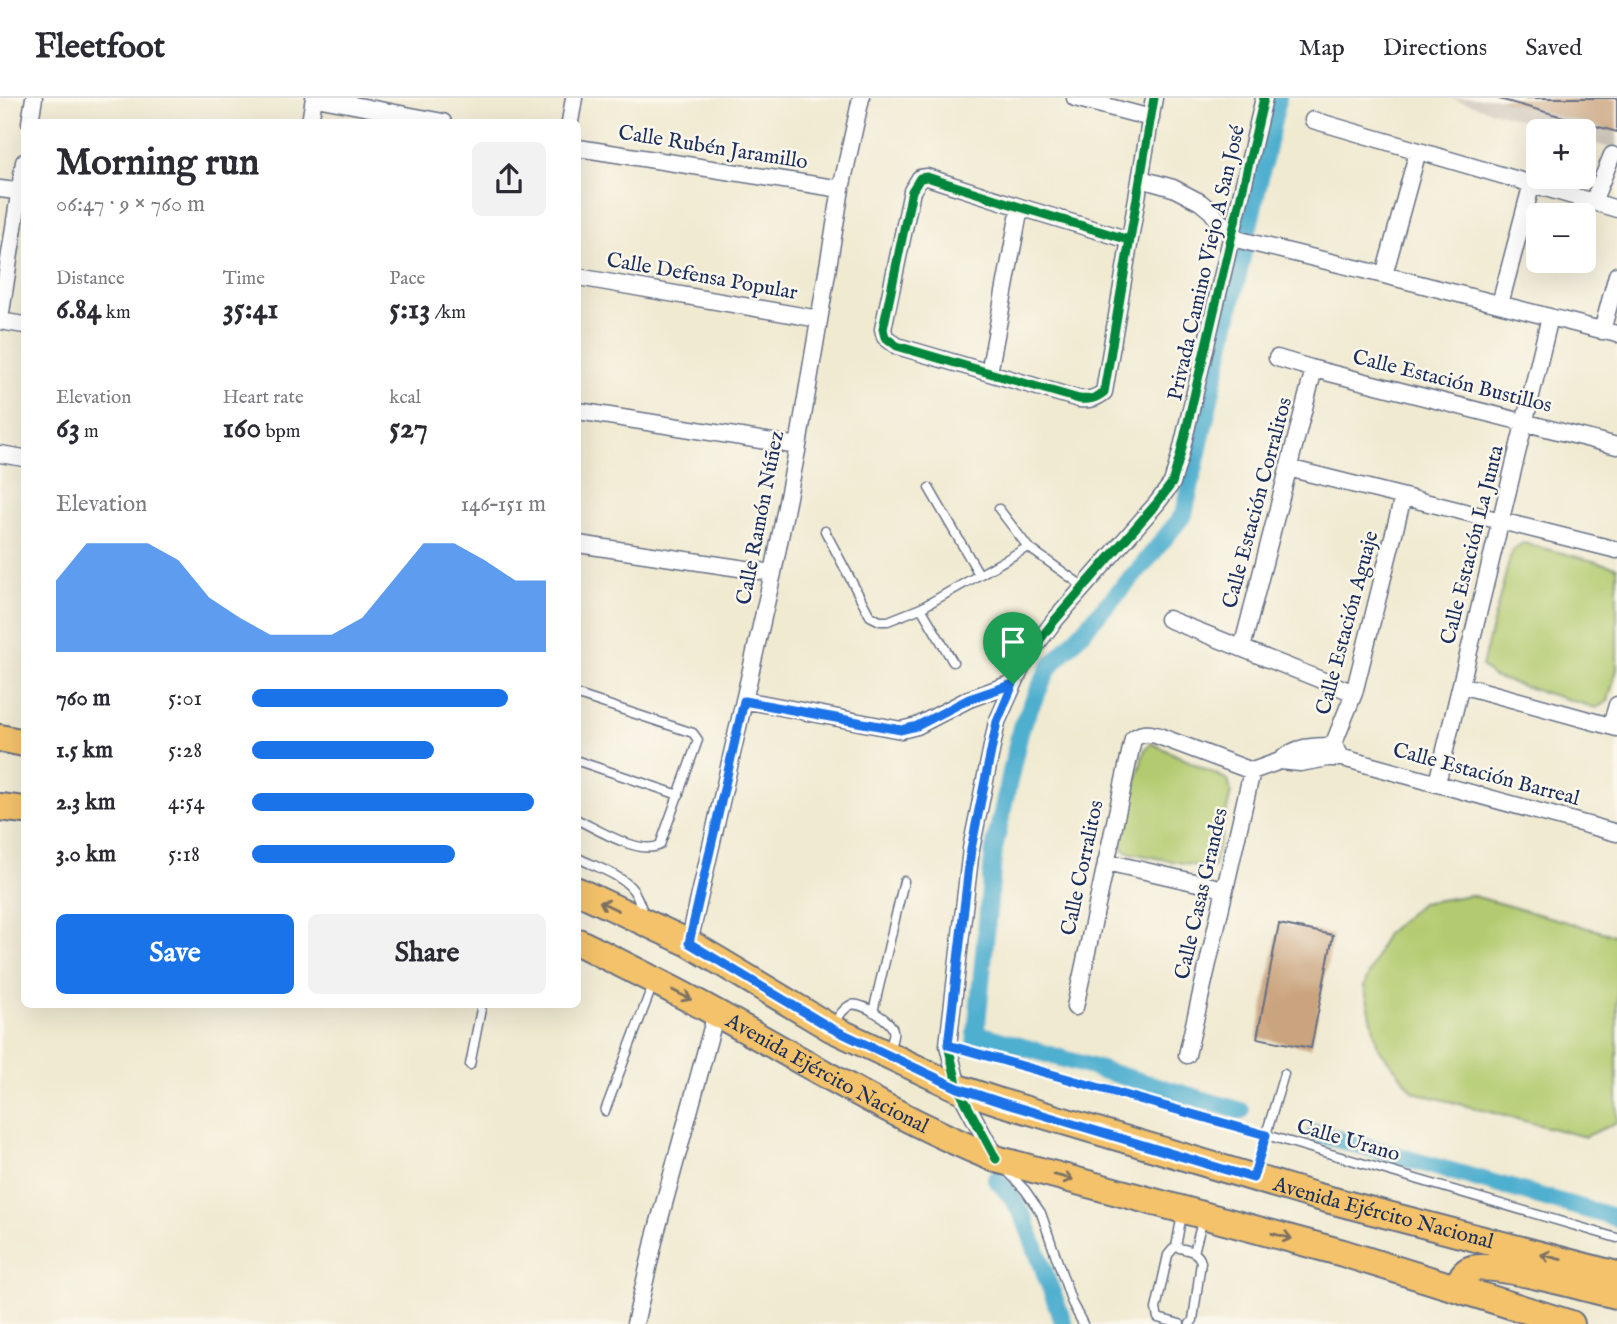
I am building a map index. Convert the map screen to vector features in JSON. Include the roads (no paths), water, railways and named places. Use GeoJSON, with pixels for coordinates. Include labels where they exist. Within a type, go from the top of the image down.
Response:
{"type":"FeatureCollection","features":[{"type":"Feature","properties":{"kind":"main road"},"geometry":{"type":"LineString","coordinates":[[0,738],[21,742]]}},
{"type":"Feature","properties":{"kind":"main road"},"geometry":{"type":"LineString","coordinates":[[0,807],[21,810]]}},
{"type":"Feature","properties":{"kind":"main road","name":"Avenida Ejército Nacional"},"geometry":{"type":"LineString","coordinates":[[581,892],[689,943],[831,1028],[958,1088],[1328,1200],[1617,1275]]}},
{"type":"Feature","properties":{"kind":"main road","name":"Avenida Ejército Nacional"},"geometry":{"type":"LineString","coordinates":[[581,944],[716,1013],[885,1107],[950,1140],[996,1159],[1343,1253],[1571,1324]]}},
{"type":"Feature","properties":{"kind":"main road"},"geometry":{"type":"LineString","coordinates":[[1458,1288],[1463,1275],[1469,1269],[1478,1267],[1500,1268],[1617,1295]]}},
{"type":"Feature","properties":{"kind":"street"},"geometry":{"type":"LineString","coordinates":[[30,119],[34,98]]}},
{"type":"Feature","properties":{"kind":"street"},"geometry":{"type":"LineString","coordinates":[[311,119],[315,98],[427,119]]}},
{"type":"Feature","properties":{"kind":"street"},"geometry":{"type":"LineString","coordinates":[[570,119],[574,98]]}},
{"type":"Feature","properties":{"kind":"street","name":"Calle Ramón Núñez"},"geometry":{"type":"LineString","coordinates":[[689,943],[773,573],[798,446],[841,189],[861,98]]}},
{"type":"Feature","properties":{"kind":"street"},"geometry":{"type":"LineString","coordinates":[[1075,98],[1151,118]]}},
{"type":"Feature","properties":{"kind":"street"},"geometry":{"type":"LineString","coordinates":[[1129,240],[927,177],[920,178],[912,191],[883,329],[885,337],[897,346],[1079,399],[1096,398],[1104,392],[1154,98]]}},
{"type":"Feature","properties":{"kind":"street","name":"Privada Camino Viejo A San José"},"geometry":{"type":"LineString","coordinates":[[1084,587],[1172,483],[1236,237],[1264,98]]}},
{"type":"Feature","properties":{"kind":"street"},"geometry":{"type":"LineString","coordinates":[[1313,120],[1526,181]]}},
{"type":"Feature","properties":{"kind":"street","name":"Calle Rubén Jaramillo"},"geometry":{"type":"LineString","coordinates":[[581,148],[841,189]]}},
{"type":"Feature","properties":{"kind":"street"},"geometry":{"type":"LineString","coordinates":[[1384,275],[1418,151]]}},
{"type":"Feature","properties":{"kind":"street"},"geometry":{"type":"LineString","coordinates":[[1593,202],[1612,155]]}},
{"type":"Feature","properties":{"kind":"street"},"geometry":{"type":"LineString","coordinates":[[1141,179],[1173,188],[1199,202],[1236,237],[1257,245],[1609,332],[1617,275]]}},
{"type":"Feature","properties":{"kind":"street"},"geometry":{"type":"LineString","coordinates":[[0,189],[21,192]]}},
{"type":"Feature","properties":{"kind":"street"},"geometry":{"type":"LineString","coordinates":[[1500,304],[1530,189]]}},
{"type":"Feature","properties":{"kind":"street"},"geometry":{"type":"LineString","coordinates":[[1551,189],[1617,209]]}},
{"type":"Feature","properties":{"kind":"street"},"geometry":{"type":"LineString","coordinates":[[21,198],[0,320],[21,324]]}},
{"type":"Feature","properties":{"kind":"street"},"geometry":{"type":"LineString","coordinates":[[989,373],[1020,207]]}},
{"type":"Feature","properties":{"kind":"street","name":"Calle Defensa Popular"},"geometry":{"type":"LineString","coordinates":[[581,278],[819,319]]}},
{"type":"Feature","properties":{"kind":"street","name":"Calle Estación La Junta"},"geometry":{"type":"LineString","coordinates":[[1437,783],[1550,317]]}},
{"type":"Feature","properties":{"kind":"street","name":"Calle Estación Bustillos"},"geometry":{"type":"LineString","coordinates":[[1277,358],[1617,446]]}},
{"type":"Feature","properties":{"kind":"street","name":"Calle Estación Corralitos"},"geometry":{"type":"LineString","coordinates":[[1242,648],[1314,369]]}},
{"type":"Feature","properties":{"kind":"street"},"geometry":{"type":"LineString","coordinates":[[581,411],[798,446]]}},
{"type":"Feature","properties":{"kind":"street"},"geometry":{"type":"LineString","coordinates":[[0,454],[21,458]]}},
{"type":"Feature","properties":{"kind":"street"},"geometry":{"type":"LineString","coordinates":[[1289,468],[1617,550]]}},
{"type":"Feature","properties":{"kind":"street","name":"Calle Estación Aguaje"},"geometry":{"type":"LineString","coordinates":[[1335,754],[1354,693],[1404,497]]}},
{"type":"Feature","properties":{"kind":"street"},"geometry":{"type":"LineString","coordinates":[[581,544],[773,573]]}},
{"type":"Feature","properties":{"kind":"street"},"geometry":{"type":"LineString","coordinates":[[996,1159],[958,1088],[948,1045],[971,849],[997,722],[1013,684],[1035,646],[1084,587]]}},
{"type":"Feature","properties":{"kind":"street"},"geometry":{"type":"LineString","coordinates":[[1168,619],[1354,693]]}},
{"type":"Feature","properties":{"kind":"street"},"geometry":{"type":"LineString","coordinates":[[744,701],[901,730],[917,726],[969,699],[1013,684]]}},
{"type":"Feature","properties":{"kind":"street"},"geometry":{"type":"LineString","coordinates":[[1461,685],[1614,727],[1617,705]]}},
{"type":"Feature","properties":{"kind":"street","name":"Calle Corralitos"},"geometry":{"type":"LineString","coordinates":[[1075,1007],[1133,739],[1145,733],[1156,734],[1252,771]]}},
{"type":"Feature","properties":{"kind":"street"},"geometry":{"type":"LineString","coordinates":[[1252,771],[1280,761],[1300,762],[1335,754]]}},
{"type":"Feature","properties":{"kind":"street","name":"Calle Estación Barreal"},"geometry":{"type":"LineString","coordinates":[[1335,754],[1617,833]]}},
{"type":"Feature","properties":{"kind":"street","name":"Calle Casas Grandes"},"geometry":{"type":"LineString","coordinates":[[1187,1055],[1252,771]]}},
{"type":"Feature","properties":{"kind":"street"},"geometry":{"type":"LineString","coordinates":[[1106,862],[1224,889]]}},
{"type":"Feature","properties":{"kind":"street"},"geometry":{"type":"LineString","coordinates":[[635,1324],[656,1233],[716,1013]]}},
{"type":"Feature","properties":{"kind":"lane"},"geometry":{"type":"LineString","coordinates":[[929,488],[979,574]]}},
{"type":"Feature","properties":{"kind":"lane"},"geometry":{"type":"LineString","coordinates":[[999,509],[1028,547],[1084,587]]}},
{"type":"Feature","properties":{"kind":"lane"},"geometry":{"type":"LineString","coordinates":[[825,531],[870,616],[880,621],[888,621],[921,608],[1028,547]]}},
{"type":"Feature","properties":{"kind":"lane"},"geometry":{"type":"LineString","coordinates":[[921,608],[953,662]]}},
{"type":"Feature","properties":{"kind":"lane"},"geometry":{"type":"LineString","coordinates":[[581,696],[694,733],[698,744],[657,848],[632,845],[581,821]]}},
{"type":"Feature","properties":{"kind":"lane"},"geometry":{"type":"LineString","coordinates":[[581,762],[679,795]]}},
{"type":"Feature","properties":{"kind":"lane"},"geometry":{"type":"LineString","coordinates":[[0,807],[0,820]]}},
{"type":"Feature","properties":{"kind":"lane"},"geometry":{"type":"LineString","coordinates":[[581,859],[628,885],[635,892],[649,925]]}},
{"type":"Feature","properties":{"kind":"lane"},"geometry":{"type":"LineString","coordinates":[[873,1012],[904,881]]}},
{"type":"Feature","properties":{"kind":"lane"},"geometry":{"type":"LineString","coordinates":[[604,1111],[654,981]]}},
{"type":"Feature","properties":{"kind":"lane"},"geometry":{"type":"LineString","coordinates":[[831,1028],[851,1005],[873,1012],[893,1027],[894,1033],[887,1055]]}},
{"type":"Feature","properties":{"kind":"lane"},"geometry":{"type":"LineString","coordinates":[[470,1065],[481,1008]]}},
{"type":"Feature","properties":{"kind":"lane","name":"Calle Urano"},"geometry":{"type":"LineString","coordinates":[[948,1045],[1617,1238]]}},
{"type":"Feature","properties":{"kind":"lane"},"geometry":{"type":"LineString","coordinates":[[1253,1178],[1284,1074]]}},
{"type":"Feature","properties":{"kind":"lane"},"geometry":{"type":"LineString","coordinates":[[996,1159],[1025,1190],[1041,1213],[1072,1303],[1083,1324]]}},
{"type":"Feature","properties":{"kind":"lane"},"geometry":{"type":"LineString","coordinates":[[1180,1324],[1158,1318],[1156,1309],[1168,1255],[1176,1247],[1193,1212]]}},
{"type":"Feature","properties":{"kind":"lane"},"geometry":{"type":"LineString","coordinates":[[1193,1212],[1194,1252]]}},
{"type":"Feature","properties":{"kind":"lane"},"geometry":{"type":"LineString","coordinates":[[1176,1247],[1194,1252],[1201,1262],[1193,1320],[1190,1324]]}},
{"type":"Feature","properties":{"kind":"waterway"},"geometry":{"type":"LineString","coordinates":[[975,1045],[994,849],[1021,727],[1049,668],[1143,565],[1184,514],[1278,98]]}},
{"type":"Feature","properties":{"kind":"waterway"},"geometry":{"type":"LineString","coordinates":[[975,1033],[1241,1111]]}},
{"type":"Feature","properties":{"kind":"waterway"},"geometry":{"type":"LineString","coordinates":[[1316,1133],[1617,1218]]}},
{"type":"Feature","properties":{"kind":"waterway"},"geometry":{"type":"LineString","coordinates":[[996,1179],[1011,1196],[1025,1220],[1064,1324]]}}]}
